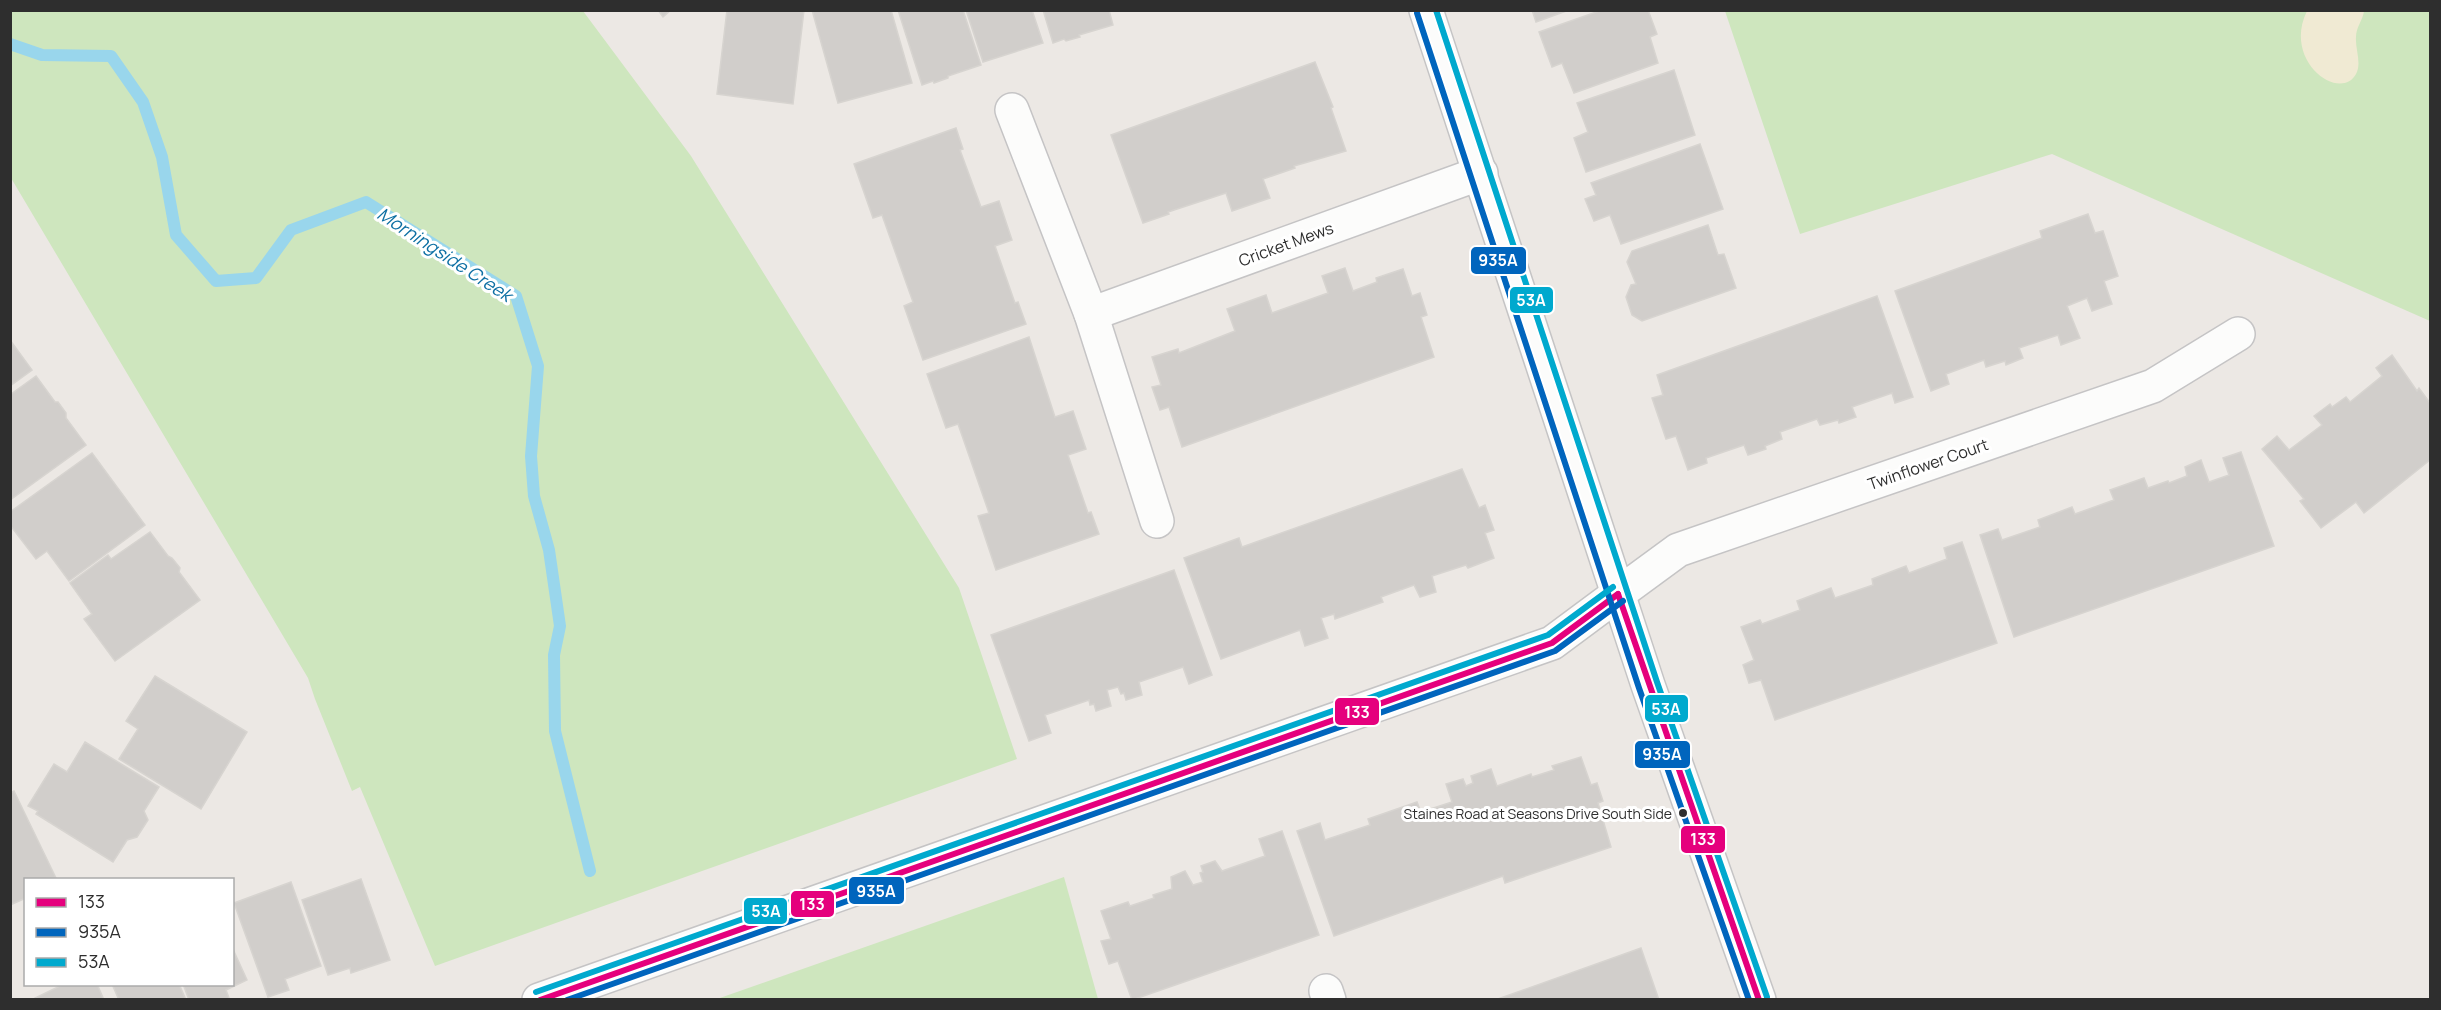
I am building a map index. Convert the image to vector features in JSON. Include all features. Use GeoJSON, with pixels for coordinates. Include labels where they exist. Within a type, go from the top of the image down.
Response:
{"type":"FeatureCollection","features":[{"type":"Feature","properties":{"kind":"street"},"geometry":{"type":"LineString","coordinates":[[1426,10],[1618,594],[1693,815],[1759,999]]}},
{"type":"Feature","properties":{"kind":"street"},"geometry":{"type":"LineString","coordinates":[[1012,110],[1091,314],[1157,521]]}},
{"type":"Feature","properties":{"kind":"street","name":"Cricket Mews"},"geometry":{"type":"LineString","coordinates":[[1091,314],[1481,173]]}},
{"type":"Feature","properties":{"kind":"street","name":"Twinflower Court"},"geometry":{"type":"LineString","coordinates":[[539,999],[1552,643],[1678,550],[2153,386],[2238,334]]}},
{"type":"Feature","properties":{"kind":"green space"},"geometry":{"type":"Polygon","coordinates":[[[10,11],[583,11],[691,156],[959,588],[1017,759],[435,966],[360,787],[352,791],[308,678],[11,178],[10,11]]]}},
{"type":"Feature","properties":{"kind":"green space"},"geometry":{"type":"Polygon","coordinates":[[[1725,11],[2430,11],[2430,321],[2052,154],[1800,234],[1725,11]]]}},
{"type":"Feature","properties":{"kind":"green space"},"geometry":{"type":"Polygon","coordinates":[[[1064,877],[1098,999],[717,999],[1064,877]]]}},
{"type":"Feature","properties":{"kind":"sand"},"geometry":{"type":"Polygon","coordinates":[[[2307,11],[2364,11],[2356,33],[2358,70],[2348,82],[2338,83],[2327,80],[2307,61],[2302,46],[2301,29],[2307,11]]]}},
{"type":"Feature","properties":{"kind":"building"},"geometry":{"type":"Polygon","coordinates":[[[658,10],[671,10],[663,17],[658,10]]]}},
{"type":"Feature","properties":{"kind":"building"},"geometry":{"type":"Polygon","coordinates":[[[727,10],[804,10],[793,104],[717,94],[727,10]]]}},
{"type":"Feature","properties":{"kind":"building"},"geometry":{"type":"Polygon","coordinates":[[[812,10],[891,10],[912,83],[838,103],[812,10]]]}},
{"type":"Feature","properties":{"kind":"building"},"geometry":{"type":"Polygon","coordinates":[[[898,10],[963,10],[981,65],[934,83],[933,81],[922,85],[898,10]]]}},
{"type":"Feature","properties":{"kind":"building"},"geometry":{"type":"Polygon","coordinates":[[[966,10],[1032,10],[1043,43],[983,62],[966,10]]]}},
{"type":"Feature","properties":{"kind":"building"},"geometry":{"type":"Polygon","coordinates":[[[1043,10],[1109,10],[1113,25],[1079,35],[1080,37],[1053,43],[1043,10]]]}},
{"type":"Feature","properties":{"kind":"building"},"geometry":{"type":"Polygon","coordinates":[[[1532,10],[1569,10],[1536,22],[1532,10]]]}},
{"type":"Feature","properties":{"kind":"building"},"geometry":{"type":"Polygon","coordinates":[[[1602,10],[1648,10],[1657,34],[1650,37],[1658,63],[1574,93],[1562,63],[1552,67],[1539,32],[1602,10]]]}},
{"type":"Feature","properties":{"kind":"building"},"geometry":{"type":"Polygon","coordinates":[[[1315,62],[1333,107],[1331,108],[1346,151],[1294,166],[1295,168],[1263,179],[1270,198],[1232,211],[1226,193],[1168,212],[1169,214],[1143,223],[1111,135],[1315,62]]]}},
{"type":"Feature","properties":{"kind":"building"},"geometry":{"type":"Polygon","coordinates":[[[1674,70],[1695,135],[1586,172],[1574,138],[1588,132],[1577,103],[1674,70]]]}},
{"type":"Feature","properties":{"kind":"building"},"geometry":{"type":"Polygon","coordinates":[[[956,128],[963,149],[960,150],[981,207],[999,201],[1012,240],[995,246],[1015,303],[1018,302],[1026,324],[923,360],[904,306],[913,302],[882,215],[873,218],[854,164],[956,128]]]}},
{"type":"Feature","properties":{"kind":"building"},"geometry":{"type":"Polygon","coordinates":[[[1700,144],[1723,209],[1621,244],[1610,215],[1594,221],[1585,199],[1596,195],[1591,183],[1700,144]]]}},
{"type":"Feature","properties":{"kind":"building"},"geometry":{"type":"Polygon","coordinates":[[[2088,214],[2095,233],[2103,231],[2118,276],[2104,281],[2112,304],[2092,311],[2087,298],[2067,306],[2080,338],[2061,345],[2058,335],[2019,348],[2023,358],[2006,365],[2005,361],[1986,367],[1984,360],[1946,374],[1949,384],[1931,391],[1895,291],[2042,238],[2040,231],[2088,214]]]}},
{"type":"Feature","properties":{"kind":"building"},"geometry":{"type":"Polygon","coordinates":[[[1708,225],[1718,255],[1724,254],[1736,288],[1642,321],[1632,315],[1626,297],[1631,285],[1636,284],[1627,262],[1632,251],[1708,225]]]}},
{"type":"Feature","properties":{"kind":"building"},"geometry":{"type":"Polygon","coordinates":[[[1345,268],[1353,291],[1377,282],[1376,278],[1403,269],[1412,296],[1420,293],[1427,315],[1421,317],[1434,357],[1182,447],[1169,407],[1160,410],[1152,387],[1161,385],[1152,357],[1178,349],[1179,353],[1235,331],[1227,309],[1266,295],[1272,313],[1328,293],[1322,276],[1345,268]]]}},
{"type":"Feature","properties":{"kind":"building"},"geometry":{"type":"Polygon","coordinates":[[[1877,296],[1913,397],[1895,403],[1892,393],[1852,407],[1856,417],[1839,423],[1838,420],[1820,425],[1817,419],[1780,432],[1782,439],[1765,446],[1766,449],[1748,455],[1744,445],[1706,458],[1707,463],[1688,470],[1676,436],[1666,439],[1652,398],[1663,395],[1657,375],[1877,296]]]}},
{"type":"Feature","properties":{"kind":"building"},"geometry":{"type":"Polygon","coordinates":[[[1029,337],[1055,417],[1073,411],[1086,449],[1068,455],[1088,513],[1091,512],[1099,534],[996,570],[978,516],[989,513],[958,424],[946,428],[927,374],[1029,337]]]}},
{"type":"Feature","properties":{"kind":"building"},"geometry":{"type":"Polygon","coordinates":[[[10,340],[32,370],[10,386],[10,340]]]}},
{"type":"Feature","properties":{"kind":"building"},"geometry":{"type":"Polygon","coordinates":[[[2392,355],[2417,391],[2419,388],[2430,403],[2430,460],[2364,513],[2356,502],[2321,528],[2300,501],[2304,499],[2262,449],[2277,436],[2289,450],[2322,425],[2314,416],[2330,404],[2332,407],[2346,397],[2350,402],[2382,376],[2376,368],[2392,355]]]}},
{"type":"Feature","properties":{"kind":"building"},"geometry":{"type":"Polygon","coordinates":[[[36,376],[66,413],[66,418],[86,445],[10,500],[10,395],[36,376]]]}},
{"type":"Feature","properties":{"kind":"building"},"geometry":{"type":"Polygon","coordinates":[[[2241,452],[2274,546],[2014,637],[1980,535],[1998,529],[2002,540],[2040,527],[2038,520],[2072,507],[2075,514],[2114,500],[2110,490],[2144,478],[2148,488],[2187,476],[2185,467],[2201,460],[2209,482],[2229,475],[2223,458],[2241,452]]]}},
{"type":"Feature","properties":{"kind":"building"},"geometry":{"type":"Polygon","coordinates":[[[92,453],[145,525],[69,581],[47,551],[36,559],[10,525],[10,512],[92,453]]]}},
{"type":"Feature","properties":{"kind":"building"},"geometry":{"type":"Polygon","coordinates":[[[1462,469],[1479,508],[1485,505],[1494,530],[1485,533],[1494,558],[1468,568],[1466,565],[1432,576],[1436,592],[1420,597],[1414,585],[1381,597],[1383,602],[1335,619],[1334,614],[1321,618],[1328,638],[1305,646],[1300,630],[1221,659],[1184,558],[1239,538],[1242,547],[1462,469]]]}},
{"type":"Feature","properties":{"kind":"building"},"geometry":{"type":"Polygon","coordinates":[[[150,532],[180,568],[179,572],[200,600],[115,661],[84,619],[92,614],[70,583],[108,555],[111,559],[150,532]]]}},
{"type":"Feature","properties":{"kind":"building"},"geometry":{"type":"Polygon","coordinates":[[[1962,542],[1997,643],[1775,720],[1761,680],[1749,683],[1743,665],[1754,660],[1741,627],[1760,620],[1762,624],[1800,610],[1797,601],[1831,588],[1835,598],[1873,585],[1872,579],[1906,566],[1909,573],[1947,559],[1944,548],[1962,542]]]}},
{"type":"Feature","properties":{"kind":"building"},"geometry":{"type":"Polygon","coordinates":[[[1174,570],[1212,675],[1189,684],[1183,667],[1139,682],[1142,695],[1126,700],[1124,693],[1121,694],[1118,687],[1107,690],[1111,706],[1096,711],[1094,704],[1090,705],[1089,700],[1045,715],[1051,733],[1029,741],[991,635],[1174,570]]]}},
{"type":"Feature","properties":{"kind":"building"},"geometry":{"type":"Polygon","coordinates":[[[155,676],[247,732],[201,809],[119,759],[138,729],[126,721],[155,676]]]}},
{"type":"Feature","properties":{"kind":"building"},"geometry":{"type":"Polygon","coordinates":[[[85,742],[159,787],[144,811],[148,820],[137,837],[127,840],[113,862],[36,814],[38,811],[28,806],[54,764],[67,772],[85,742]]]}},
{"type":"Feature","properties":{"kind":"building"},"geometry":{"type":"Polygon","coordinates":[[[1581,757],[1591,785],[1597,783],[1603,801],[1598,803],[1611,847],[1505,883],[1503,876],[1334,936],[1297,831],[1320,823],[1325,840],[1370,825],[1368,819],[1417,802],[1421,812],[1452,802],[1446,784],[1463,779],[1466,786],[1473,783],[1471,776],[1491,769],[1497,786],[1531,774],[1532,777],[1554,770],[1552,766],[1581,757]]]}},
{"type":"Feature","properties":{"kind":"building"},"geometry":{"type":"Polygon","coordinates":[[[14,791],[56,878],[24,878],[24,899],[10,905],[10,793],[14,791]]]}},
{"type":"Feature","properties":{"kind":"building"},"geometry":{"type":"Polygon","coordinates":[[[1282,831],[1319,935],[1132,1000],[1118,961],[1109,964],[1101,941],[1111,939],[1101,911],[1128,902],[1130,906],[1154,898],[1153,895],[1172,889],[1171,877],[1185,871],[1193,885],[1203,882],[1200,873],[1203,872],[1201,866],[1215,861],[1222,871],[1265,856],[1259,839],[1282,831]]]}},
{"type":"Feature","properties":{"kind":"building"},"geometry":{"type":"Polygon","coordinates":[[[361,879],[390,960],[351,973],[350,968],[328,975],[302,900],[361,879]]]}},
{"type":"Feature","properties":{"kind":"building"},"geometry":{"type":"Polygon","coordinates":[[[291,882],[321,966],[285,979],[289,990],[268,997],[234,903],[291,882]]]}},
{"type":"Feature","properties":{"kind":"building"},"geometry":{"type":"Polygon","coordinates":[[[1641,948],[1659,1000],[1495,1000],[1641,948]]]}},
{"type":"Feature","properties":{"kind":"building"},"geometry":{"type":"Polygon","coordinates":[[[234,951],[247,980],[226,990],[229,998],[226,1000],[189,1000],[184,986],[234,986],[234,951]]]}},
{"type":"Feature","properties":{"kind":"building"},"geometry":{"type":"Polygon","coordinates":[[[60,986],[98,986],[104,1000],[36,1000],[35,998],[60,986]]]}},
{"type":"Feature","properties":{"kind":"building"},"geometry":{"type":"Polygon","coordinates":[[[113,986],[180,986],[186,1000],[119,1000],[113,986]]]}},
{"type":"Feature","properties":{"kind":"waterway","name":"Morningside Creek"},"geometry":{"type":"LineString","coordinates":[[10,44],[42,55],[111,56],[143,102],[162,157],[176,235],[216,281],[256,278],[291,230],[366,202],[516,296],[538,366],[531,456],[534,496],[549,550],[560,626],[554,655],[555,731],[590,871]]}},
{"type":"Feature","properties":{"kind":"transit line","name":"53A"},"geometry":{"type":"LineString","coordinates":[[1436,10],[1657,682],[1767,997]]}},
{"type":"Feature","properties":{"kind":"transit line","name":"935A"},"geometry":{"type":"LineString","coordinates":[[1417,13],[1639,688],[1749,1000]]}},
{"type":"Feature","properties":{"kind":"transit line","name":"53A"},"geometry":{"type":"LineString","coordinates":[[536,992],[1548,635],[1613,587]]}},
{"type":"Feature","properties":{"kind":"transit line","name":"133"},"geometry":{"type":"LineString","coordinates":[[1618,594],[1759,1000]]}},
{"type":"Feature","properties":{"kind":"transit line","name":"133"},"geometry":{"type":"LineString","coordinates":[[540,1000],[1552,643],[1618,594]]}},
{"type":"Feature","properties":{"kind":"transit line","name":"935A"},"geometry":{"type":"LineString","coordinates":[[567,1000],[1555,651],[1623,601]]}},
{"type":"Feature","properties":{"kind":"place","name":"Staines Road at Seasons Drive South Side"},"geometry":{"type":"Point","coordinates":[1683,813]}}]}
